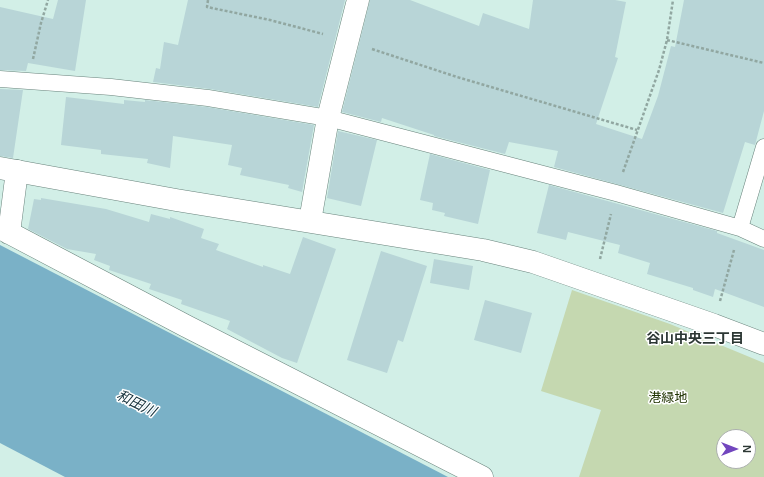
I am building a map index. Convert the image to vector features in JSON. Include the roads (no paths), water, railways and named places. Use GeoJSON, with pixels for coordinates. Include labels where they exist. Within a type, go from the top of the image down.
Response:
{"type":"FeatureCollection","features":[{"type":"Feature","properties":{"kind":"street"},"geometry":{"type":"LineString","coordinates":[[310,221],[328,118],[358,0]]}},
{"type":"Feature","properties":{"kind":"street"},"geometry":{"type":"LineString","coordinates":[[482,477],[186,326],[4,230],[9,170],[176,200],[484,250],[533,262],[764,344]]}},
{"type":"Feature","properties":{"kind":"lane"},"geometry":{"type":"LineString","coordinates":[[0,79],[111,87],[208,98],[328,118],[616,193],[740,228],[764,239]]}},
{"type":"Feature","properties":{"kind":"lane"},"geometry":{"type":"LineString","coordinates":[[740,228],[764,147]]}},
{"type":"Feature","properties":{"kind":"water","name":"和田川"},"geometry":{"type":"Polygon","coordinates":[[[0,245],[448,477],[65,477],[0,443],[0,245]]]}},
{"type":"Feature","properties":{"kind":"district","name":"谷山中央三丁目"},"geometry":{"type":"Point","coordinates":[695,339]}},
{"type":"Feature","properties":{"kind":"park label","name":"港緑地"},"geometry":{"type":"Point","coordinates":[668,398]}}]}
